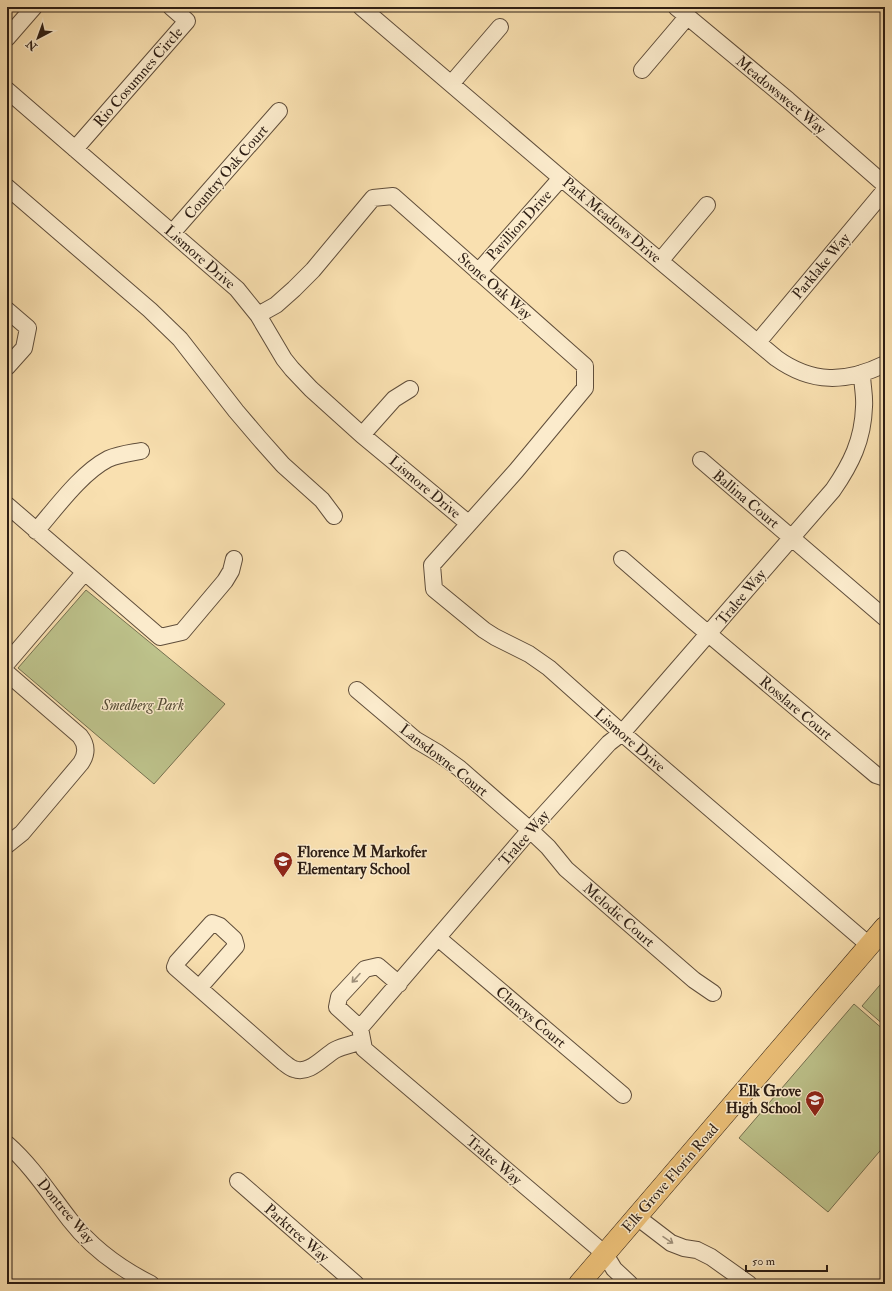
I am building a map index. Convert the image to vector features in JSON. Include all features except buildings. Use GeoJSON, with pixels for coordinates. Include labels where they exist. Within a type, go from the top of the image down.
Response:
{"type":"FeatureCollection","features":[{"type":"Feature","properties":{"kind":"main road","name":"Elk Grove Florin Road"},"geometry":{"type":"LineString","coordinates":[[579,1284],[885,927]]}},
{"type":"Feature","properties":{"kind":"street"},"geometry":{"type":"LineString","coordinates":[[7,38],[34,7]]}},
{"type":"Feature","properties":{"kind":"street","name":"Rio Cosumnes Circle"},"geometry":{"type":"LineString","coordinates":[[75,149],[187,21],[171,7]]}},
{"type":"Feature","properties":{"kind":"street","name":"Park Meadows Drive"},"geometry":{"type":"LineString","coordinates":[[361,7],[561,178],[782,362],[798,371],[832,379],[862,374],[885,364]]}},
{"type":"Feature","properties":{"kind":"street"},"geometry":{"type":"LineString","coordinates":[[642,70],[682,12]]}},
{"type":"Feature","properties":{"kind":"street","name":"Meadowsweet Way"},"geometry":{"type":"LineString","coordinates":[[682,12],[788,100],[885,184]]}},
{"type":"Feature","properties":{"kind":"street"},"geometry":{"type":"LineString","coordinates":[[451,84],[500,28]]}},
{"type":"Feature","properties":{"kind":"street","name":"Lismore Drive"},"geometry":{"type":"LineString","coordinates":[[7,90],[237,289],[258,315],[277,348],[292,369],[311,389],[362,435],[468,523],[432,564],[434,589],[484,630],[539,661],[869,945]]}},
{"type":"Feature","properties":{"kind":"street","name":"Country Oak Court"},"geometry":{"type":"LineString","coordinates":[[172,233],[279,111]]}},
{"type":"Feature","properties":{"kind":"street","name":"Pavillion Drive"},"geometry":{"type":"LineString","coordinates":[[478,272],[561,178]]}},
{"type":"Feature","properties":{"kind":"street"},"geometry":{"type":"LineString","coordinates":[[7,187],[150,310],[180,339],[236,411],[282,465],[308,486],[322,500],[334,516]]}},
{"type":"Feature","properties":{"kind":"street","name":"Parklake Way"},"geometry":{"type":"LineString","coordinates":[[758,342],[885,190]]}},
{"type":"Feature","properties":{"kind":"street","name":"Stone Oak Way"},"geometry":{"type":"LineString","coordinates":[[258,315],[276,305],[313,270],[373,198],[394,196],[585,366],[585,388],[516,471],[468,523]]}},
{"type":"Feature","properties":{"kind":"street"},"geometry":{"type":"LineString","coordinates":[[661,260],[707,206]]}},
{"type":"Feature","properties":{"kind":"street"},"geometry":{"type":"LineString","coordinates":[[7,310],[28,328],[24,348],[7,367]]}},
{"type":"Feature","properties":{"kind":"street","name":"Tralee Way"},"geometry":{"type":"LineString","coordinates":[[630,1284],[614,1269],[605,1254],[364,1049],[361,1034],[399,984],[530,830],[609,743],[622,733],[833,490],[846,471],[856,451],[862,429],[864,407],[862,374]]}},
{"type":"Feature","properties":{"kind":"street"},"geometry":{"type":"LineString","coordinates":[[362,435],[394,399],[410,389]]}},
{"type":"Feature","properties":{"kind":"street"},"geometry":{"type":"LineString","coordinates":[[36,531],[89,472],[120,454],[141,451]]}},
{"type":"Feature","properties":{"kind":"street","name":"Ballina Court"},"geometry":{"type":"LineString","coordinates":[[701,460],[885,618]]}},
{"type":"Feature","properties":{"kind":"street"},"geometry":{"type":"LineString","coordinates":[[7,505],[160,637],[182,632],[225,581],[231,571],[234,559]]}},
{"type":"Feature","properties":{"kind":"street","name":"Rosslare Court"},"geometry":{"type":"LineString","coordinates":[[622,560],[876,775],[885,778]]}},
{"type":"Feature","properties":{"kind":"street"},"geometry":{"type":"LineString","coordinates":[[7,663],[84,573]]}},
{"type":"Feature","properties":{"kind":"street"},"geometry":{"type":"LineString","coordinates":[[7,673],[80,736],[85,745],[86,752],[81,763],[22,833],[7,845]]}},
{"type":"Feature","properties":{"kind":"street","name":"Lansdowne Court"},"geometry":{"type":"LineString","coordinates":[[357,690],[416,740],[460,768],[530,830]]}},
{"type":"Feature","properties":{"kind":"street","name":"Melodic Court"},"geometry":{"type":"LineString","coordinates":[[530,830],[548,847],[566,869],[694,980],[713,993]]}},
{"type":"Feature","properties":{"kind":"street","name":"Clancys Court"},"geometry":{"type":"LineString","coordinates":[[438,938],[623,1095]]}},
{"type":"Feature","properties":{"kind":"street"},"geometry":{"type":"LineString","coordinates":[[199,988],[283,1062],[294,1069],[304,1070],[312,1067],[328,1054],[361,1034],[337,1007],[338,997],[364,969],[378,966],[399,984]]}},
{"type":"Feature","properties":{"kind":"street","name":"Dontree Way"},"geometry":{"type":"LineString","coordinates":[[7,1144],[23,1159],[70,1220],[98,1249],[119,1265],[151,1284]]}},
{"type":"Feature","properties":{"kind":"street","name":"Parktree Way"},"geometry":{"type":"LineString","coordinates":[[238,1181],[356,1284]]}},
{"type":"Feature","properties":{"kind":"street"},"geometry":{"type":"LineString","coordinates":[[637,1217],[671,1243],[684,1248],[697,1250],[711,1257],[749,1284]]}},
{"type":"Feature","properties":{"kind":"green space","name":"Smedberg Park"},"geometry":{"type":"Polygon","coordinates":[[[86,590],[225,704],[154,784],[18,668],[86,590]]]}},
{"type":"Feature","properties":{"kind":"green space"},"geometry":{"type":"Polygon","coordinates":[[[885,979],[885,1026],[862,1006],[885,979]]]}},
{"type":"Feature","properties":{"kind":"green space"},"geometry":{"type":"Polygon","coordinates":[[[854,1004],[885,1031],[885,1145],[828,1212],[739,1138],[854,1004]]]}},
{"type":"Feature","properties":{"kind":"place","name":"Florence M Markofer Elementary School"},"geometry":{"type":"Point","coordinates":[283,878]}},
{"type":"Feature","properties":{"kind":"place","name":"Elk Grove High School"},"geometry":{"type":"Point","coordinates":[815,1117]}}]}
